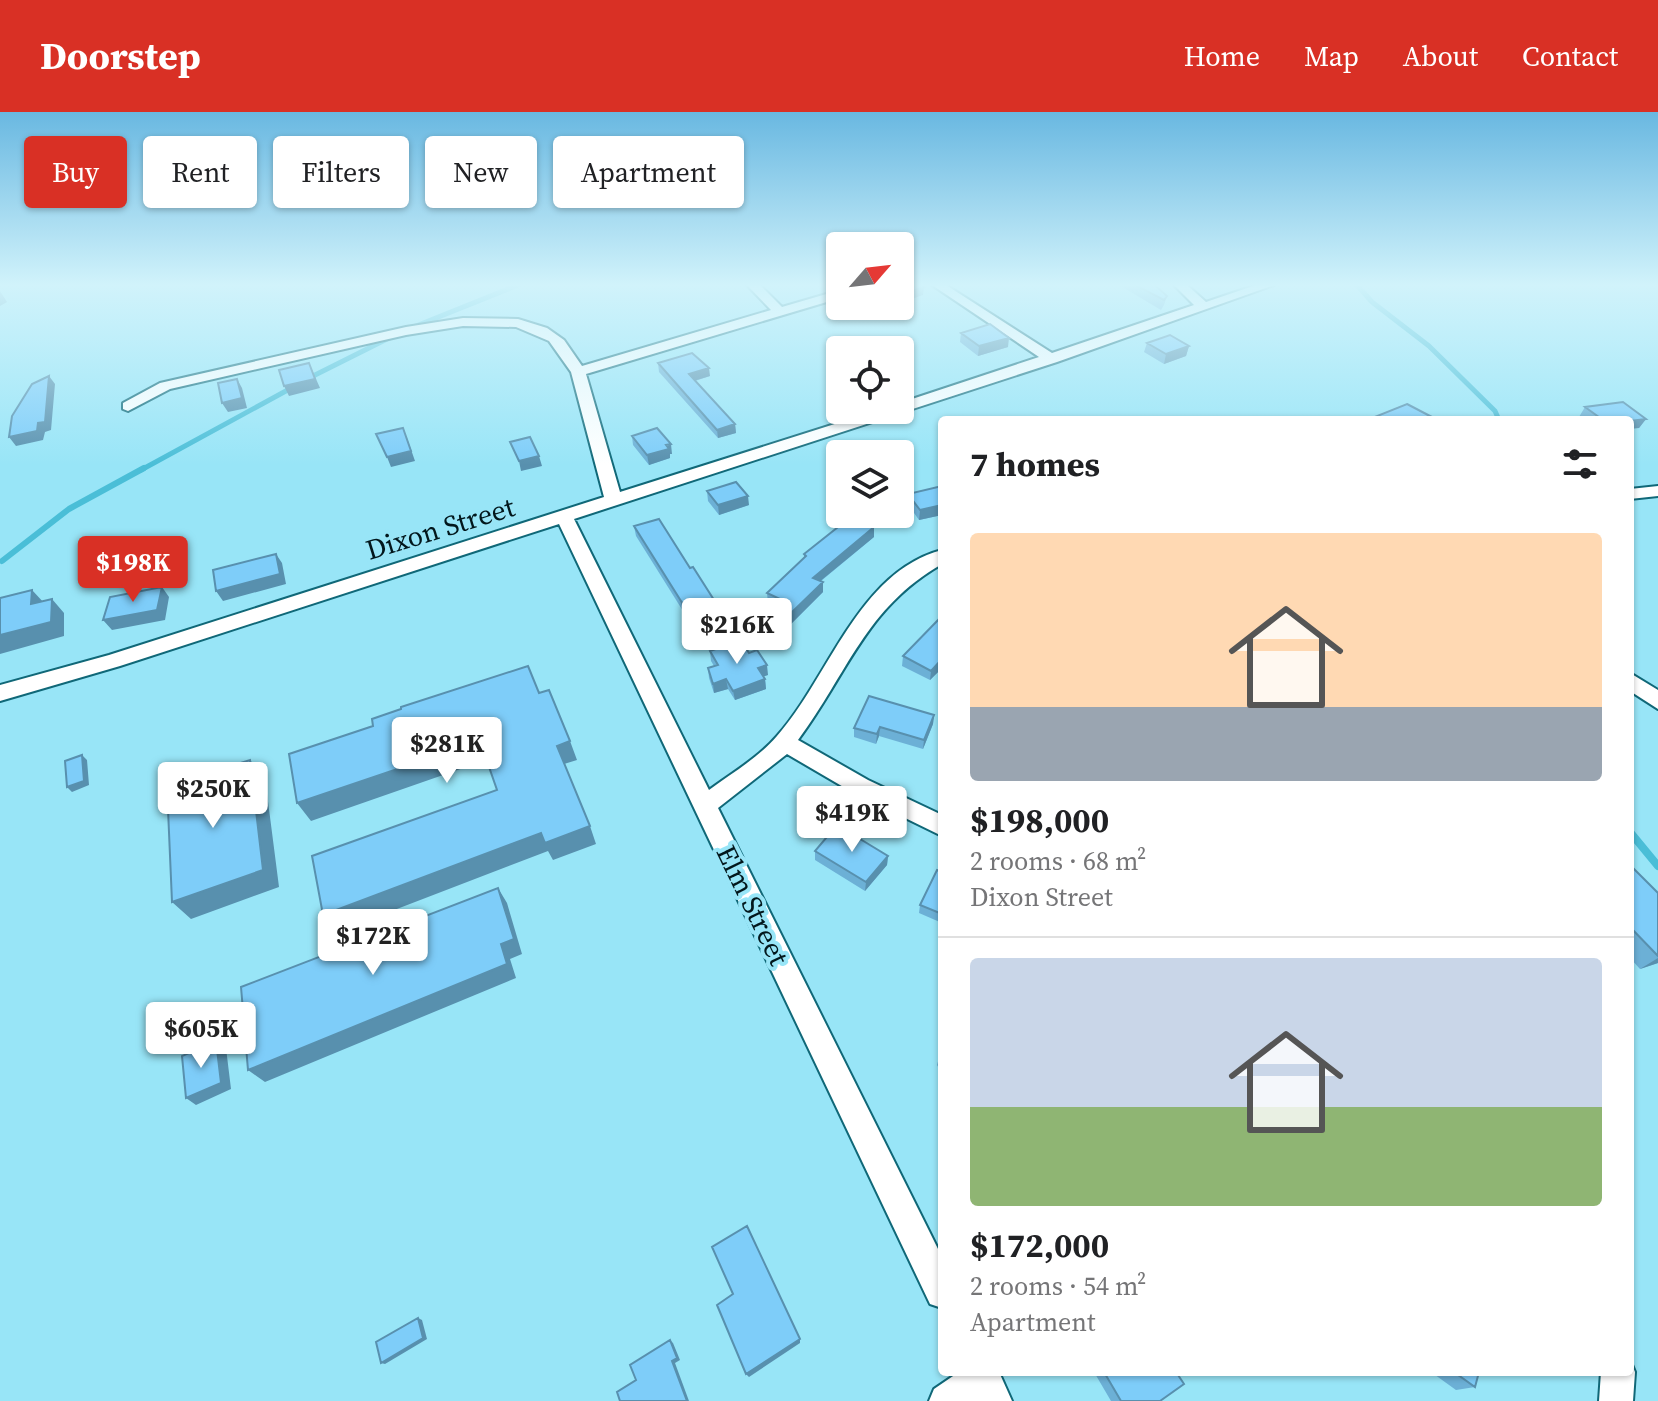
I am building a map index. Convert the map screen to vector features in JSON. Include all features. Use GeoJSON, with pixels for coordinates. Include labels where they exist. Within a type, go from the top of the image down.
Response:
{"type":"FeatureCollection","features":[{"type":"Feature","properties":{"kind":"street"},"geometry":{"type":"LineString","coordinates":[[128,406],[165,386],[350,345]]}},
{"type":"Feature","properties":{"kind":"street"},"geometry":{"type":"LineString","coordinates":[[560,345],[578,372],[614,501]]}},
{"type":"Feature","properties":{"kind":"street"},"geometry":{"type":"LineString","coordinates":[[578,372],[666,345]]}},
{"type":"Feature","properties":{"kind":"street"},"geometry":{"type":"LineString","coordinates":[[1031,345],[1052,359]]}},
{"type":"Feature","properties":{"kind":"street","name":"Dixon Street"},"geometry":{"type":"LineString","coordinates":[[914,404],[1092,345]]}},
{"type":"Feature","properties":{"kind":"street","name":"Dixon Street"},"geometry":{"type":"LineString","coordinates":[[0,693],[113,661],[851,424]]}},
{"type":"Feature","properties":{"kind":"street"},"geometry":{"type":"LineString","coordinates":[[1634,494],[1658,491]]}},
{"type":"Feature","properties":{"kind":"street","name":"Elm Street"},"geometry":{"type":"LineString","coordinates":[[565,518],[938,1284]]}},
{"type":"Feature","properties":{"kind":"street"},"geometry":{"type":"LineString","coordinates":[[704,806],[785,743],[870,609],[903,579],[938,558]]}},
{"type":"Feature","properties":{"kind":"street"},"geometry":{"type":"LineString","coordinates":[[1634,683],[1658,701]]}},
{"type":"Feature","properties":{"kind":"street"},"geometry":{"type":"LineString","coordinates":[[785,743],[860,786],[938,824]]}},
{"type":"Feature","properties":{"kind":"street"},"geometry":{"type":"LineString","coordinates":[[1616,1401],[1618,1376]]}},
{"type":"Feature","properties":{"kind":"street"},"geometry":{"type":"LineString","coordinates":[[946,1401],[987,1383]]}},
{"type":"Feature","properties":{"kind":"building"},"geometry":{"type":"Polygon","coordinates":[[[1151,345],[1189,346],[1166,354],[1151,345]]]}},
{"type":"Feature","properties":{"kind":"building"},"geometry":{"type":"Polygon","coordinates":[[[692,353],[709,368],[689,374],[735,424],[717,430],[658,363],[692,353]]]}},
{"type":"Feature","properties":{"kind":"building"},"geometry":{"type":"Polygon","coordinates":[[[309,363],[315,379],[284,386],[279,370],[309,363]]]}},
{"type":"Feature","properties":{"kind":"building"},"geometry":{"type":"Polygon","coordinates":[[[49,376],[45,422],[38,423],[37,431],[9,437],[12,416],[32,384],[49,376]]]}},
{"type":"Feature","properties":{"kind":"building"},"geometry":{"type":"Polygon","coordinates":[[[237,379],[242,398],[222,403],[218,383],[237,379]]]}},
{"type":"Feature","properties":{"kind":"building"},"geometry":{"type":"Polygon","coordinates":[[[1623,402],[1646,419],[1597,416],[1585,407],[1623,402]]]}},
{"type":"Feature","properties":{"kind":"building"},"geometry":{"type":"Polygon","coordinates":[[[1407,404],[1430,416],[1377,416],[1407,404]]]}},
{"type":"Feature","properties":{"kind":"building"},"geometry":{"type":"Polygon","coordinates":[[[403,428],[411,451],[387,457],[376,434],[403,428]]]}},
{"type":"Feature","properties":{"kind":"building"},"geometry":{"type":"Polygon","coordinates":[[[657,428],[671,444],[666,445],[669,449],[647,455],[632,436],[657,428]]]}},
{"type":"Feature","properties":{"kind":"building"},"geometry":{"type":"Polygon","coordinates":[[[530,437],[539,456],[519,461],[510,442],[530,437]]]}},
{"type":"Feature","properties":{"kind":"building"},"geometry":{"type":"Polygon","coordinates":[[[736,482],[748,496],[718,505],[707,491],[736,482]]]}},
{"type":"Feature","properties":{"kind":"building"},"geometry":{"type":"Polygon","coordinates":[[[938,487],[938,506],[920,510],[914,502],[914,493],[938,487]]]}},
{"type":"Feature","properties":{"kind":"building"},"geometry":{"type":"Polygon","coordinates":[[[659,519],[714,600],[686,609],[634,526],[659,519]]]}},
{"type":"Feature","properties":{"kind":"building"},"geometry":{"type":"Polygon","coordinates":[[[837,528],[873,528],[813,578],[823,582],[789,615],[771,607],[780,599],[767,593],[806,556],[804,554],[837,528]]]}},
{"type":"Feature","properties":{"kind":"building"},"geometry":{"type":"Polygon","coordinates":[[[276,554],[280,574],[216,591],[213,570],[276,554]]]}},
{"type":"Feature","properties":{"kind":"building"},"geometry":{"type":"Polygon","coordinates":[[[162,587],[157,610],[103,620],[110,597],[162,587]]]}},
{"type":"Feature","properties":{"kind":"building"},"geometry":{"type":"Polygon","coordinates":[[[32,590],[31,604],[52,599],[51,622],[0,635],[0,598],[32,590]]]}},
{"type":"Feature","properties":{"kind":"building"},"geometry":{"type":"Polygon","coordinates":[[[938,620],[938,663],[931,671],[903,656],[938,620]]]}},
{"type":"Feature","properties":{"kind":"building"},"geometry":{"type":"Polygon","coordinates":[[[741,640],[749,653],[757,650],[767,665],[758,668],[765,679],[733,691],[726,679],[713,684],[708,668],[718,665],[710,651],[741,640]]]}},
{"type":"Feature","properties":{"kind":"building"},"geometry":{"type":"Polygon","coordinates":[[[528,666],[539,693],[549,690],[570,741],[557,746],[590,826],[545,843],[541,833],[323,915],[312,856],[497,790],[480,741],[297,803],[289,754],[373,726],[372,719],[401,707],[528,666]]]}},
{"type":"Feature","properties":{"kind":"building"},"geometry":{"type":"Polygon","coordinates":[[[869,696],[934,715],[924,740],[880,727],[877,734],[854,728],[869,696]]]}},
{"type":"Feature","properties":{"kind":"building"},"geometry":{"type":"Polygon","coordinates":[[[82,755],[84,781],[67,787],[65,761],[82,755]]]}},
{"type":"Feature","properties":{"kind":"building"},"geometry":{"type":"Polygon","coordinates":[[[250,760],[263,870],[172,902],[167,786],[250,760]]]}},
{"type":"Feature","properties":{"kind":"building"},"geometry":{"type":"Polygon","coordinates":[[[837,825],[888,856],[866,882],[815,851],[837,825]]]}},
{"type":"Feature","properties":{"kind":"building"},"geometry":{"type":"Polygon","coordinates":[[[1634,869],[1658,893],[1658,956],[1634,931],[1634,869]]]}},
{"type":"Feature","properties":{"kind":"building"},"geometry":{"type":"Polygon","coordinates":[[[937,870],[938,870],[938,912],[920,905],[937,870]]]}},
{"type":"Feature","properties":{"kind":"building"},"geometry":{"type":"Polygon","coordinates":[[[498,888],[514,939],[501,944],[507,964],[248,1070],[241,987],[498,888]]]}},
{"type":"Feature","properties":{"kind":"building"},"geometry":{"type":"Polygon","coordinates":[[[216,1041],[221,1083],[186,1098],[182,1056],[216,1041]]]}},
{"type":"Feature","properties":{"kind":"building"},"geometry":{"type":"Polygon","coordinates":[[[747,1226],[800,1339],[746,1374],[717,1305],[733,1294],[712,1247],[747,1226]]]}},
{"type":"Feature","properties":{"kind":"building"},"geometry":{"type":"Polygon","coordinates":[[[418,1318],[423,1338],[381,1363],[376,1342],[418,1318]]]}},
{"type":"Feature","properties":{"kind":"building"},"geometry":{"type":"Polygon","coordinates":[[[670,1340],[677,1358],[672,1361],[687,1401],[620,1401],[617,1392],[636,1380],[630,1365],[670,1340]]]}},
{"type":"Feature","properties":{"kind":"building"},"geometry":{"type":"Polygon","coordinates":[[[1106,1376],[1179,1376],[1184,1384],[1160,1401],[1121,1401],[1106,1376]]]}},
{"type":"Feature","properties":{"kind":"building"},"geometry":{"type":"Polygon","coordinates":[[[1460,1376],[1478,1376],[1475,1387],[1460,1376]]]}},
{"type":"Feature","properties":{"kind":"waterway"},"geometry":{"type":"LineString","coordinates":[[309,378],[375,345]]}},
{"type":"Feature","properties":{"kind":"waterway"},"geometry":{"type":"LineString","coordinates":[[1428,345],[1497,416]]}},
{"type":"Feature","properties":{"kind":"waterway"},"geometry":{"type":"LineString","coordinates":[[141,470],[295,386]]}},
{"type":"Feature","properties":{"kind":"waterway"},"geometry":{"type":"LineString","coordinates":[[2,561],[69,509],[144,468]]}},
{"type":"Feature","properties":{"kind":"waterway"},"geometry":{"type":"LineString","coordinates":[[1634,837],[1658,866]]}}]}
